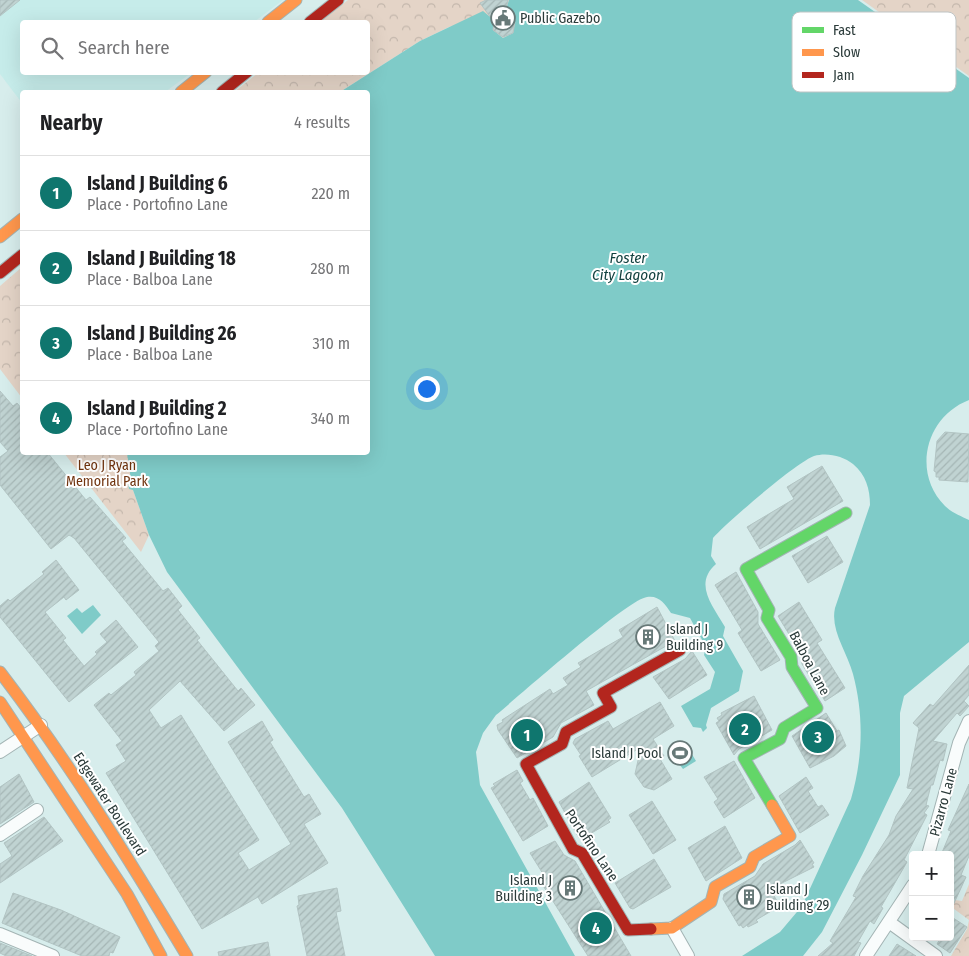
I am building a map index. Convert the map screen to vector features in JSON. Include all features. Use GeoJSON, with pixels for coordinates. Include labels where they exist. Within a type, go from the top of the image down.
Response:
{"type":"FeatureCollection","features":[{"type":"Feature","properties":{"kind":"street"},"geometry":{"type":"LineString","coordinates":[[271,20],[296,0]]}},
{"type":"Feature","properties":{"kind":"street"},"geometry":{"type":"LineString","coordinates":[[313,20],[338,0]]}},
{"type":"Feature","properties":{"kind":"street"},"geometry":{"type":"LineString","coordinates":[[184,90],[202,75]]}},
{"type":"Feature","properties":{"kind":"street"},"geometry":{"type":"LineString","coordinates":[[225,90],[244,75]]}},
{"type":"Feature","properties":{"kind":"street"},"geometry":{"type":"LineString","coordinates":[[0,237],[20,221]]}},
{"type":"Feature","properties":{"kind":"street"},"geometry":{"type":"LineString","coordinates":[[0,273],[20,257]]}},
{"type":"Feature","properties":{"kind":"street","name":"Balboa Lane"},"geometry":{"type":"LineString","coordinates":[[672,928],[711,902],[715,887],[750,867],[754,857],[790,836],[744,758],[780,739],[784,728],[817,708],[792,667],[791,657],[767,618],[769,610],[746,569],[846,513]]}},
{"type":"Feature","properties":{"kind":"street","name":"Portofino Lane"},"geometry":{"type":"LineString","coordinates":[[672,928],[628,930],[582,853],[573,849],[526,764],[562,744],[566,732],[611,707],[603,693],[680,650]]}},
{"type":"Feature","properties":{"kind":"street","name":"Edgewater Boulevard"},"geometry":{"type":"LineString","coordinates":[[0,672],[41,725],[144,884],[187,956]]}},
{"type":"Feature","properties":{"kind":"street"},"geometry":{"type":"LineString","coordinates":[[0,702],[127,894],[159,955]]}},
{"type":"Feature","properties":{"kind":"street","name":"Pizarro Lane"},"geometry":{"type":"LineString","coordinates":[[929,851],[959,742],[969,721]]}},
{"type":"Feature","properties":{"kind":"street"},"geometry":{"type":"LineString","coordinates":[[0,752],[41,725]]}},
{"type":"Feature","properties":{"kind":"street"},"geometry":{"type":"LineString","coordinates":[[0,835],[37,810]]}},
{"type":"Feature","properties":{"kind":"street"},"geometry":{"type":"LineString","coordinates":[[866,956],[909,891]]}},
{"type":"Feature","properties":{"kind":"street"},"geometry":{"type":"LineString","coordinates":[[889,922],[936,956]]}},
{"type":"Feature","properties":{"kind":"street"},"geometry":{"type":"LineString","coordinates":[[672,928],[688,956]]}},
{"type":"Feature","properties":{"kind":"street"},"geometry":{"type":"LineString","coordinates":[[0,934],[53,956]]}},
{"type":"Feature","properties":{"kind":"shaded area"},"geometry":{"type":"Polygon","coordinates":[[[0,0],[283,0],[257,20],[20,20],[20,75],[188,75],[168,90],[20,90],[20,100],[0,74],[0,0]]]}},
{"type":"Feature","properties":{"kind":"green space"},"geometry":{"type":"Polygon","coordinates":[[[348,0],[509,0],[507,6],[501,9],[515,21],[513,33],[503,38],[493,30],[489,16],[449,27],[420,41],[370,73],[370,20],[323,20],[348,0]]]}},
{"type":"Feature","properties":{"kind":"green space"},"geometry":{"type":"Polygon","coordinates":[[[862,0],[969,0],[969,76],[956,67],[956,12],[879,12],[862,0]]]}},
{"type":"Feature","properties":{"kind":"green space"},"geometry":{"type":"Polygon","coordinates":[[[255,75],[367,75],[343,90],[237,90],[255,75]]]}},
{"type":"Feature","properties":{"kind":"green space"},"geometry":{"type":"Polygon","coordinates":[[[20,269],[20,395],[0,369],[0,286],[20,269]]]}},
{"type":"Feature","properties":{"kind":"green space","name":"Leo J Ryan Memorial Park"},"geometry":{"type":"Polygon","coordinates":[[[66,455],[127,455],[133,490],[149,535],[141,552],[66,455]]]}},
{"type":"Feature","properties":{"kind":"green space"},"geometry":{"type":"Polygon","coordinates":[[[969,884],[969,920],[954,909],[955,900],[962,901],[969,884]]]}},
{"type":"Feature","properties":{"kind":"green space"},"geometry":{"type":"Polygon","coordinates":[[[969,920],[969,956],[951,956],[967,929],[969,920]]]}},
{"type":"Feature","properties":{"kind":"water","name":"Foster City Lagoon"},"geometry":{"type":"Polygon","coordinates":[[[509,0],[858,0],[875,12],[792,12],[792,92],[956,92],[956,69],[969,78],[969,400],[954,408],[942,419],[933,432],[926,462],[929,478],[935,493],[945,506],[969,520],[969,642],[904,696],[900,713],[900,775],[862,855],[822,932],[803,956],[742,956],[780,932],[802,906],[851,799],[855,784],[861,736],[857,689],[837,633],[834,616],[835,608],[870,505],[868,488],[864,478],[849,461],[824,454],[814,456],[805,461],[762,493],[713,538],[711,556],[716,564],[706,579],[707,595],[725,627],[723,636],[743,671],[739,691],[711,708],[706,725],[707,728],[703,732],[701,728],[693,727],[681,706],[710,689],[715,672],[704,655],[706,647],[690,618],[671,613],[655,597],[647,597],[618,614],[548,670],[496,715],[483,733],[476,752],[480,785],[575,956],[435,956],[342,808],[167,572],[149,535],[133,490],[129,489],[128,483],[131,480],[127,455],[370,455],[370,90],[343,90],[367,75],[370,75],[370,73],[420,41],[483,11],[489,16],[494,12],[497,18],[493,30],[503,38],[513,33],[515,22],[506,15],[503,15],[501,9],[507,6],[509,0]]]}},
{"type":"Feature","properties":{"kind":"water"},"geometry":{"type":"Polygon","coordinates":[[[93,605],[101,615],[82,634],[67,616],[77,608],[82,613],[93,605]]]}},
{"type":"Feature","properties":{"kind":"water","name":"Island J Pool"},"geometry":{"type":"Polygon","coordinates":[[[684,741],[696,761],[683,769],[679,764],[684,761],[683,756],[678,755],[673,758],[668,750],[684,741]]]}},
{"type":"Feature","properties":{"kind":"building"},"geometry":{"type":"Polygon","coordinates":[[[0,0],[20,0],[0,16],[0,0]]]}},
{"type":"Feature","properties":{"kind":"building","name":"Public Gazebo"},"geometry":{"type":"Polygon","coordinates":[[[486,0],[508,0],[505,14],[515,22],[513,33],[503,37],[493,30],[494,22],[480,3],[486,0]]]}},
{"type":"Feature","properties":{"kind":"building"},"geometry":{"type":"Polygon","coordinates":[[[0,391],[13,406],[17,403],[20,407],[20,455],[49,455],[86,500],[90,497],[126,538],[122,541],[163,591],[168,588],[182,606],[178,610],[200,638],[197,640],[238,691],[241,688],[255,705],[224,731],[180,681],[149,710],[161,728],[181,715],[259,840],[238,853],[249,870],[291,844],[228,742],[262,721],[273,740],[270,742],[304,797],[309,794],[321,814],[304,824],[328,863],[262,904],[258,897],[202,929],[106,773],[126,761],[116,745],[122,741],[94,705],[109,693],[111,695],[136,675],[134,672],[159,651],[155,646],[159,642],[74,538],[69,535],[51,549],[0,485],[0,457],[8,451],[0,442],[0,391]]]}},
{"type":"Feature","properties":{"kind":"building"},"geometry":{"type":"Polygon","coordinates":[[[945,432],[969,434],[968,482],[939,480],[939,477],[936,477],[936,472],[934,471],[937,441],[945,432]]]}},
{"type":"Feature","properties":{"kind":"building"},"geometry":{"type":"Polygon","coordinates":[[[822,466],[843,501],[760,549],[747,527],[794,499],[787,487],[822,466]]]}},
{"type":"Feature","properties":{"kind":"building"},"geometry":{"type":"Polygon","coordinates":[[[827,536],[843,562],[808,583],[792,556],[827,536]]]}},
{"type":"Feature","properties":{"kind":"building"},"geometry":{"type":"Polygon","coordinates":[[[56,560],[79,590],[66,600],[64,597],[45,612],[66,638],[63,640],[84,666],[97,654],[95,652],[107,642],[100,634],[116,620],[138,647],[69,702],[0,617],[0,606],[8,599],[10,601],[44,574],[42,572],[56,560]]]}},
{"type":"Feature","properties":{"kind":"building"},"geometry":{"type":"Polygon","coordinates":[[[736,572],[758,612],[758,624],[780,660],[761,671],[738,633],[742,630],[715,585],[736,572]]]}},
{"type":"Feature","properties":{"kind":"building"},"geometry":{"type":"Polygon","coordinates":[[[799,602],[822,640],[817,643],[845,688],[825,701],[802,664],[801,655],[804,645],[798,649],[778,616],[799,602]]]}},
{"type":"Feature","properties":{"kind":"building"},"geometry":{"type":"Polygon","coordinates":[[[657,607],[675,641],[586,691],[594,705],[561,723],[553,737],[517,758],[498,730],[497,725],[550,689],[553,694],[568,685],[563,678],[581,667],[578,663],[623,637],[619,630],[657,607]]]}},
{"type":"Feature","properties":{"kind":"building"},"geometry":{"type":"Polygon","coordinates":[[[692,651],[707,675],[669,699],[653,677],[685,659],[692,651]]]}},
{"type":"Feature","properties":{"kind":"building"},"geometry":{"type":"Polygon","coordinates":[[[969,665],[969,695],[964,701],[969,706],[960,716],[957,713],[933,741],[947,744],[943,761],[940,760],[933,785],[931,785],[926,805],[929,806],[924,813],[927,815],[904,860],[907,862],[881,907],[883,908],[874,924],[870,921],[858,942],[861,943],[854,956],[818,956],[833,943],[830,941],[856,897],[853,896],[863,876],[889,835],[896,816],[913,789],[907,788],[919,728],[913,723],[930,704],[933,706],[969,665]]]}},
{"type":"Feature","properties":{"kind":"building"},"geometry":{"type":"Polygon","coordinates":[[[754,696],[772,730],[739,749],[734,755],[716,723],[719,721],[717,718],[722,715],[721,713],[754,696]]]}},
{"type":"Feature","properties":{"kind":"building"},"geometry":{"type":"Polygon","coordinates":[[[660,702],[674,726],[653,739],[664,756],[660,759],[672,779],[654,790],[644,787],[635,774],[641,747],[592,777],[573,743],[575,739],[608,721],[613,729],[660,702]]]}},
{"type":"Feature","properties":{"kind":"building"},"geometry":{"type":"Polygon","coordinates":[[[826,713],[837,731],[839,730],[846,746],[834,756],[810,768],[792,736],[826,713]]]}},
{"type":"Feature","properties":{"kind":"building"},"geometry":{"type":"Polygon","coordinates":[[[734,761],[755,798],[724,818],[714,802],[718,799],[704,777],[734,761]]]}},
{"type":"Feature","properties":{"kind":"building"},"geometry":{"type":"Polygon","coordinates":[[[517,770],[523,781],[520,783],[530,800],[533,798],[548,826],[523,841],[491,788],[495,786],[493,784],[517,770]]]}},
{"type":"Feature","properties":{"kind":"building"},"geometry":{"type":"Polygon","coordinates":[[[19,774],[34,802],[0,824],[0,787],[19,774]]]}},
{"type":"Feature","properties":{"kind":"building"},"geometry":{"type":"Polygon","coordinates":[[[806,777],[813,788],[808,791],[818,807],[822,805],[829,815],[800,833],[779,796],[806,777]]]}},
{"type":"Feature","properties":{"kind":"building"},"geometry":{"type":"Polygon","coordinates":[[[589,782],[611,818],[608,820],[610,822],[585,837],[584,835],[579,838],[559,802],[589,782]]]}},
{"type":"Feature","properties":{"kind":"building"},"geometry":{"type":"Polygon","coordinates":[[[969,784],[969,856],[961,875],[966,877],[954,903],[954,851],[943,851],[951,831],[948,830],[969,784]]]}},
{"type":"Feature","properties":{"kind":"building"},"geometry":{"type":"Polygon","coordinates":[[[652,801],[676,840],[653,854],[629,815],[652,801]]]}},
{"type":"Feature","properties":{"kind":"building"},"geometry":{"type":"Polygon","coordinates":[[[44,817],[63,841],[0,883],[0,864],[12,856],[4,843],[44,817]]]}},
{"type":"Feature","properties":{"kind":"building"},"geometry":{"type":"Polygon","coordinates":[[[725,826],[742,858],[706,881],[688,848],[725,826]]]}},
{"type":"Feature","properties":{"kind":"building"},"geometry":{"type":"Polygon","coordinates":[[[800,840],[814,863],[812,864],[814,867],[770,889],[780,906],[748,927],[747,925],[743,928],[741,925],[739,926],[723,899],[724,894],[755,876],[763,864],[800,840]]]}},
{"type":"Feature","properties":{"kind":"building"},"geometry":{"type":"Polygon","coordinates":[[[555,841],[564,855],[575,861],[631,956],[588,956],[542,884],[544,883],[542,879],[545,877],[530,853],[555,841]]]}},
{"type":"Feature","properties":{"kind":"building"},"geometry":{"type":"Polygon","coordinates":[[[654,859],[671,887],[633,909],[630,908],[615,883],[654,859]]]}},
{"type":"Feature","properties":{"kind":"building"},"geometry":{"type":"Polygon","coordinates":[[[337,888],[341,911],[336,912],[345,956],[307,956],[297,906],[299,905],[298,896],[337,888]]]}},
{"type":"Feature","properties":{"kind":"building"},"geometry":{"type":"Polygon","coordinates":[[[13,893],[61,910],[120,937],[113,953],[110,952],[109,956],[82,956],[2,923],[13,893]]]}},
{"type":"Feature","properties":{"kind":"building"},"geometry":{"type":"Polygon","coordinates":[[[954,919],[967,927],[950,953],[937,944],[939,941],[954,941],[954,919]]]}},
{"type":"Feature","properties":{"kind":"building"},"geometry":{"type":"Polygon","coordinates":[[[268,942],[270,956],[219,956],[218,952],[268,942]]]}},
{"type":"Feature","properties":{"kind":"building"},"geometry":{"type":"Polygon","coordinates":[[[0,943],[32,956],[6,956],[0,953],[0,943]]]}},
{"type":"Feature","properties":{"kind":"building"},"geometry":{"type":"Polygon","coordinates":[[[897,944],[916,956],[889,956],[897,944]]]}},
{"type":"Feature","properties":{"kind":"traffic: fast"},"geometry":{"type":"LineString","coordinates":[[772,805],[744,758],[780,739],[784,728],[817,708],[792,667],[791,657],[767,618],[769,610],[746,569],[846,513]]}},
{"type":"Feature","properties":{"kind":"traffic: slow"},"geometry":{"type":"LineString","coordinates":[[271,20],[296,0]]}},
{"type":"Feature","properties":{"kind":"traffic: slow"},"geometry":{"type":"LineString","coordinates":[[184,90],[202,75]]}},
{"type":"Feature","properties":{"kind":"traffic: slow"},"geometry":{"type":"LineString","coordinates":[[0,237],[20,221]]}},
{"type":"Feature","properties":{"kind":"traffic: slow"},"geometry":{"type":"LineString","coordinates":[[0,672],[98,811],[187,956]]}},
{"type":"Feature","properties":{"kind":"traffic: slow"},"geometry":{"type":"LineString","coordinates":[[0,702],[127,894],[161,956]]}},
{"type":"Feature","properties":{"kind":"traffic: slow"},"geometry":{"type":"LineString","coordinates":[[651,929],[672,928],[711,902],[715,887],[750,867],[754,857],[790,836],[772,805]]}},
{"type":"Feature","properties":{"kind":"traffic: jam"},"geometry":{"type":"LineString","coordinates":[[313,20],[338,0]]}},
{"type":"Feature","properties":{"kind":"traffic: jam"},"geometry":{"type":"LineString","coordinates":[[224,90],[243,75]]}},
{"type":"Feature","properties":{"kind":"traffic: jam"},"geometry":{"type":"LineString","coordinates":[[0,273],[20,257]]}},
{"type":"Feature","properties":{"kind":"traffic: jam"},"geometry":{"type":"LineString","coordinates":[[651,929],[628,930],[582,853],[573,849],[526,764],[562,744],[566,732],[611,707],[603,693],[680,650]]}},
{"type":"Feature","properties":{"kind":"place","name":"Public Gazebo"},"geometry":{"type":"Point","coordinates":[503,18]}},
{"type":"Feature","properties":{"kind":"place","name":"Island J Building 9"},"geometry":{"type":"Point","coordinates":[648,637]}},
{"type":"Feature","properties":{"kind":"place","name":"Island J Building 18"},"geometry":{"type":"Point","coordinates":[745,729]}},
{"type":"Feature","properties":{"kind":"place","name":"Island J Building 6"},"geometry":{"type":"Point","coordinates":[527,735]}},
{"type":"Feature","properties":{"kind":"place","name":"Island J Building 26"},"geometry":{"type":"Point","coordinates":[818,737]}},
{"type":"Feature","properties":{"kind":"place","name":"Island J Pool"},"geometry":{"type":"Point","coordinates":[680,753]}},
{"type":"Feature","properties":{"kind":"place","name":"Island J Building 3"},"geometry":{"type":"Point","coordinates":[570,888]}},
{"type":"Feature","properties":{"kind":"place","name":"Island J Building 29"},"geometry":{"type":"Point","coordinates":[749,897]}},
{"type":"Feature","properties":{"kind":"place","name":"Island J Building 2"},"geometry":{"type":"Point","coordinates":[596,928]}}]}
